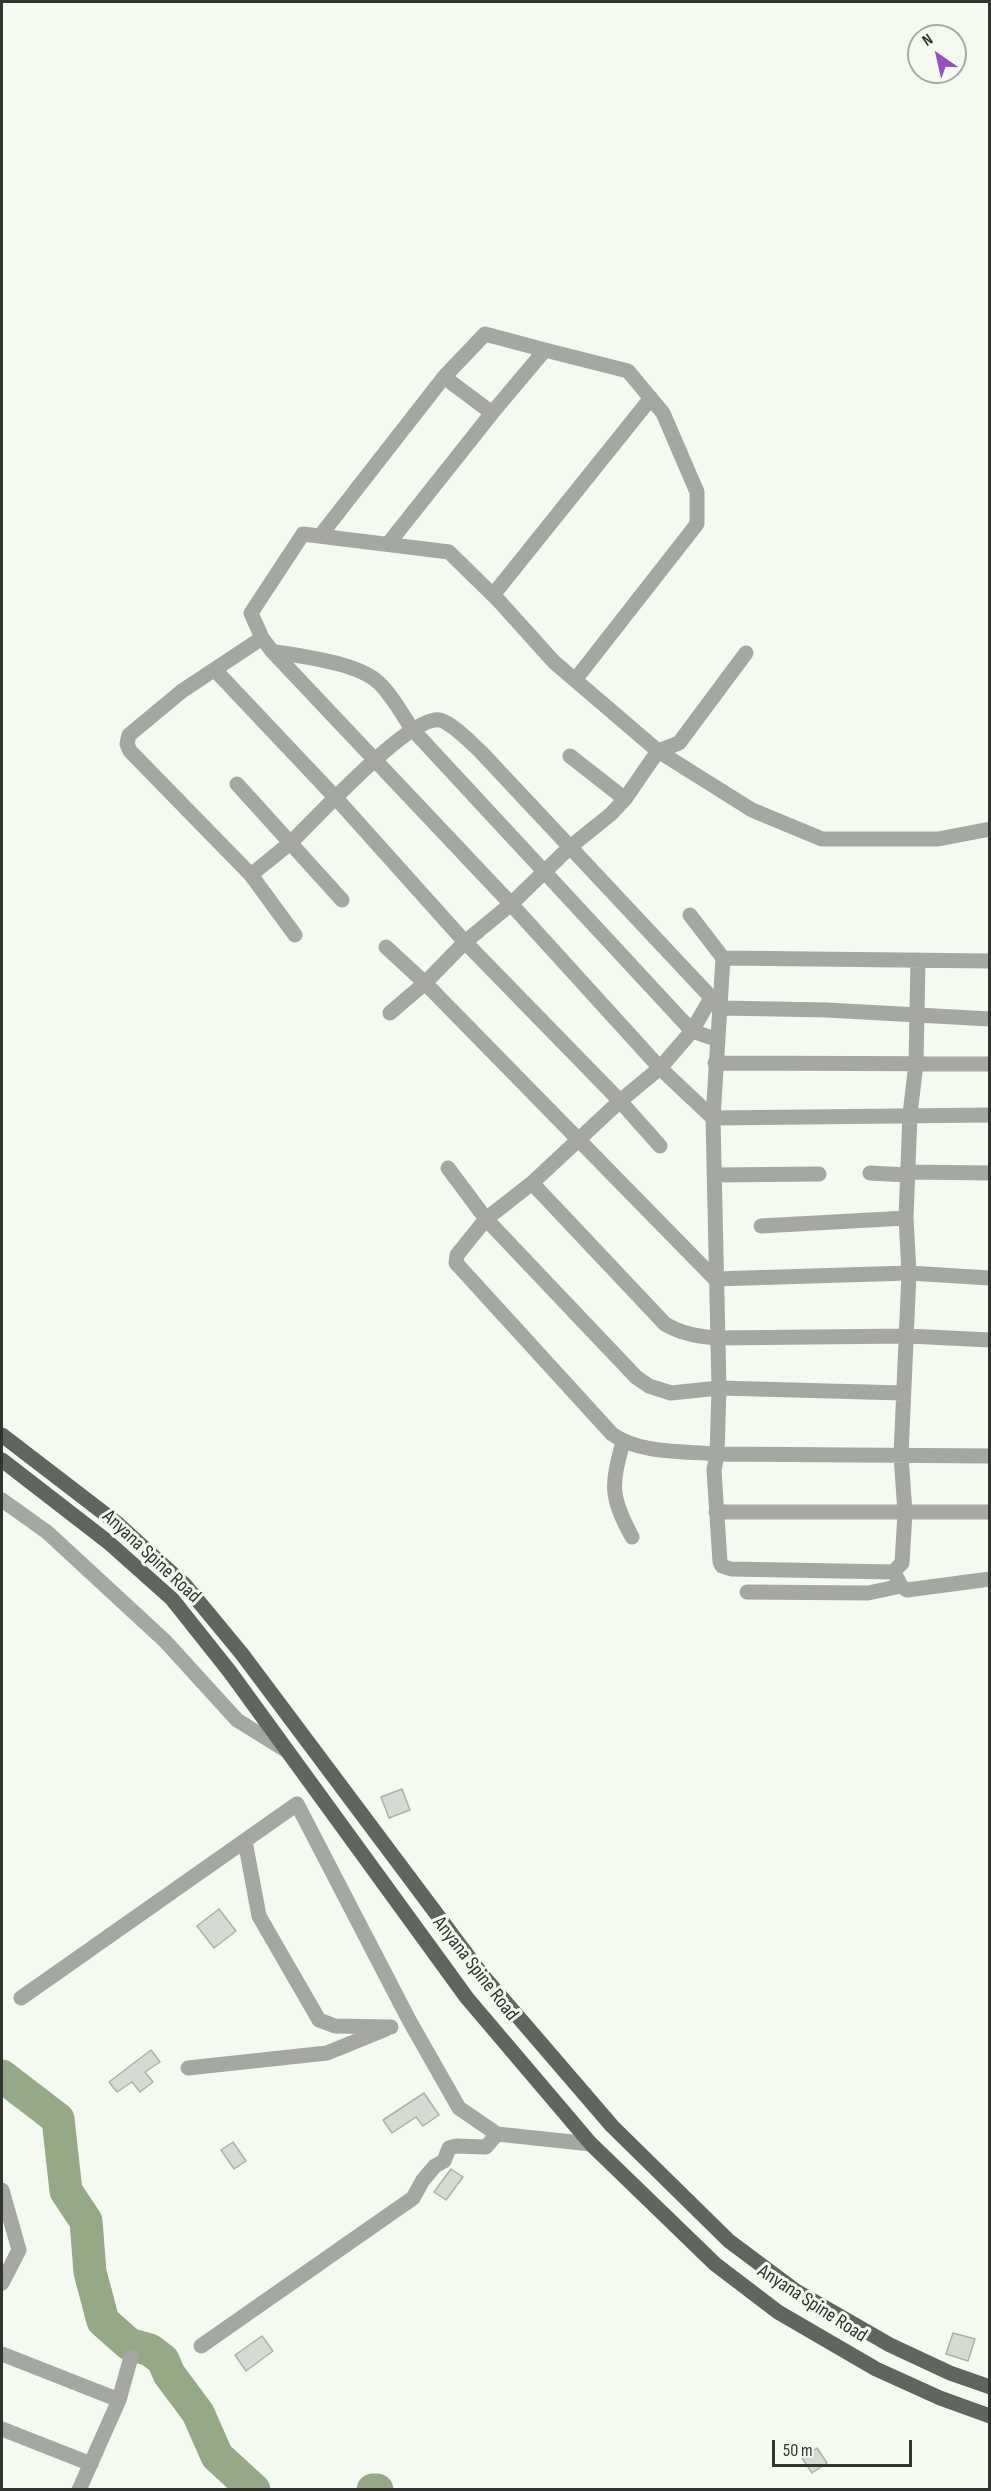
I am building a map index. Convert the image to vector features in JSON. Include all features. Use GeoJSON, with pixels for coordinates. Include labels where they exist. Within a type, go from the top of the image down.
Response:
{"type":"FeatureCollection","features":[{"type":"Feature","properties":{"kind":"main road","name":"Anyana Spine Road"},"geometry":{"type":"LineString","coordinates":[[2,1435],[118,1524],[185,1585],[242,1654],[483,1976],[612,2126],[729,2241],[796,2291],[890,2345],[950,2373],[990,2387]]}},
{"type":"Feature","properties":{"kind":"main road","name":"Anyana Spine Road"},"geometry":{"type":"LineString","coordinates":[[2,1460],[108,1542],[172,1599],[230,1672],[467,1998],[591,2144],[715,2264],[778,2312],[876,2369],[940,2398],[990,2416]]}},
{"type":"Feature","properties":{"kind":"street"},"geometry":{"type":"LineString","coordinates":[[320,536],[444,377],[485,334],[628,370],[663,413],[697,492],[697,524],[575,680]]}},
{"type":"Feature","properties":{"kind":"street"},"geometry":{"type":"LineString","coordinates":[[388,544],[545,350]]}},
{"type":"Feature","properties":{"kind":"street"},"geometry":{"type":"LineString","coordinates":[[444,377],[492,413]]}},
{"type":"Feature","properties":{"kind":"street"},"geometry":{"type":"LineString","coordinates":[[493,595],[651,398]]}},
{"type":"Feature","properties":{"kind":"street"},"geometry":{"type":"LineString","coordinates":[[990,829],[938,839],[822,839],[752,810],[658,751],[554,662],[493,595],[449,552],[303,534],[251,613],[262,638],[272,651],[511,904],[660,1068],[713,1118],[990,1114]]}},
{"type":"Feature","properties":{"kind":"street"},"geometry":{"type":"LineString","coordinates":[[262,638],[182,691],[129,735],[127,744],[130,751],[251,875],[295,935]]}},
{"type":"Feature","properties":{"kind":"street"},"geometry":{"type":"LineString","coordinates":[[272,651],[345,667],[369,675],[381,684],[412,729],[692,1031],[718,1040]]}},
{"type":"Feature","properties":{"kind":"street"},"geometry":{"type":"LineString","coordinates":[[390,1013],[425,983],[465,942],[545,873],[570,847],[611,814],[625,799],[658,751],[679,743],[746,653]]}},
{"type":"Feature","properties":{"kind":"street"},"geometry":{"type":"LineString","coordinates":[[215,670],[335,797],[465,942],[620,1101],[660,1146]]}},
{"type":"Feature","properties":{"kind":"street"},"geometry":{"type":"LineString","coordinates":[[251,875],[290,842],[374,761],[412,729],[433,720],[441,720],[480,751],[716,1003],[990,1019]]}},
{"type":"Feature","properties":{"kind":"street"},"geometry":{"type":"LineString","coordinates":[[570,756],[625,799]]}},
{"type":"Feature","properties":{"kind":"street"},"geometry":{"type":"LineString","coordinates":[[237,784],[342,900]]}},
{"type":"Feature","properties":{"kind":"street"},"geometry":{"type":"LineString","coordinates":[[690,915],[723,958],[716,1003],[718,1040],[713,1118],[716,1338],[719,1388],[717,1454],[714,1470],[720,1562],[722,1566],[731,1569],[893,1572],[902,1563],[904,1513],[901,1455],[909,1273],[906,1218],[910,1114],[916,1064],[918,960]]}},
{"type":"Feature","properties":{"kind":"street"},"geometry":{"type":"LineString","coordinates":[[386,947],[425,983],[715,1279],[909,1273],[990,1278]]}},
{"type":"Feature","properties":{"kind":"street"},"geometry":{"type":"LineString","coordinates":[[723,958],[990,961]]}},
{"type":"Feature","properties":{"kind":"street"},"geometry":{"type":"LineString","coordinates":[[716,1003],[660,1068],[620,1101],[532,1183],[486,1219],[457,1256],[456,1263],[605,1426],[623,1442],[640,1447],[717,1454],[990,1456]]}},
{"type":"Feature","properties":{"kind":"street"},"geometry":{"type":"LineString","coordinates":[[715,1063],[990,1064]]}},
{"type":"Feature","properties":{"kind":"street"},"geometry":{"type":"LineString","coordinates":[[448,1168],[486,1219],[636,1377],[649,1386],[671,1393],[719,1388],[903,1393]]}},
{"type":"Feature","properties":{"kind":"street"},"geometry":{"type":"LineString","coordinates":[[870,1173],[990,1173]]}},
{"type":"Feature","properties":{"kind":"street"},"geometry":{"type":"LineString","coordinates":[[715,1175],[819,1174]]}},
{"type":"Feature","properties":{"kind":"street"},"geometry":{"type":"LineString","coordinates":[[532,1183],[665,1324],[690,1335],[716,1338],[908,1335],[990,1340]]}},
{"type":"Feature","properties":{"kind":"street"},"geometry":{"type":"LineString","coordinates":[[761,1226],[906,1218]]}},
{"type":"Feature","properties":{"kind":"street"},"geometry":{"type":"LineString","coordinates":[[623,1442],[615,1473],[613,1494],[619,1514],[632,1537]]}},
{"type":"Feature","properties":{"kind":"street"},"geometry":{"type":"LineString","coordinates":[[2,1500],[47,1532],[165,1641],[237,1720],[287,1751]]}},
{"type":"Feature","properties":{"kind":"street"},"geometry":{"type":"LineString","coordinates":[[716,1512],[990,1512]]}},
{"type":"Feature","properties":{"kind":"street"},"geometry":{"type":"LineString","coordinates":[[893,1572],[901,1586],[907,1590],[990,1579]]}},
{"type":"Feature","properties":{"kind":"street"},"geometry":{"type":"LineString","coordinates":[[747,1592],[867,1593],[901,1586]]}},
{"type":"Feature","properties":{"kind":"street"},"geometry":{"type":"LineString","coordinates":[[21,1998],[297,1804],[409,2020],[459,2108],[496,2134],[591,2144]]}},
{"type":"Feature","properties":{"kind":"street"},"geometry":{"type":"LineString","coordinates":[[245,1841],[259,1916],[319,2020],[335,2026],[391,2027]]}},
{"type":"Feature","properties":{"kind":"street"},"geometry":{"type":"LineString","coordinates":[[188,2068],[327,2053],[409,2020]]}},
{"type":"Feature","properties":{"kind":"street"},"geometry":{"type":"LineString","coordinates":[[201,2346],[413,2198],[423,2180],[435,2166],[444,2161],[449,2148],[456,2146],[486,2147],[496,2134]]}},
{"type":"Feature","properties":{"kind":"street"},"geometry":{"type":"LineString","coordinates":[[2,2190],[4,2211],[19,2250],[2,2281]]}},
{"type":"Feature","properties":{"kind":"street"},"geometry":{"type":"LineString","coordinates":[[2,2354],[119,2400]]}},
{"type":"Feature","properties":{"kind":"street"},"geometry":{"type":"LineString","coordinates":[[79,2490],[119,2400],[130,2357]]}},
{"type":"Feature","properties":{"kind":"street"},"geometry":{"type":"LineString","coordinates":[[2,2429],[91,2464]]}},
{"type":"Feature","properties":{"kind":"building"},"geometry":{"type":"Polygon","coordinates":[[[402,1789],[410,1810],[389,1818],[381,1797],[402,1789]]]}},
{"type":"Feature","properties":{"kind":"building"},"geometry":{"type":"Polygon","coordinates":[[[219,1909],[236,1931],[214,1948],[197,1926],[219,1909]]]}},
{"type":"Feature","properties":{"kind":"building"},"geometry":{"type":"Polygon","coordinates":[[[151,2050],[160,2062],[145,2072],[153,2082],[140,2092],[132,2082],[117,2092],[109,2082],[151,2050]]]}},
{"type":"Feature","properties":{"kind":"building"},"geometry":{"type":"Polygon","coordinates":[[[424,2093],[439,2115],[423,2126],[416,2117],[392,2133],[383,2120],[424,2093]]]}},
{"type":"Feature","properties":{"kind":"building"},"geometry":{"type":"Polygon","coordinates":[[[233,2142],[246,2161],[234,2169],[221,2150],[233,2142]]]}},
{"type":"Feature","properties":{"kind":"building"},"geometry":{"type":"Polygon","coordinates":[[[451,2169],[463,2177],[446,2200],[434,2192],[451,2169]]]}},
{"type":"Feature","properties":{"kind":"building"},"geometry":{"type":"Polygon","coordinates":[[[953,2333],[975,2339],[968,2361],[946,2354],[953,2333]]]}},
{"type":"Feature","properties":{"kind":"building"},"geometry":{"type":"Polygon","coordinates":[[[262,2336],[273,2351],[246,2371],[235,2355],[262,2336]]]}},
{"type":"Feature","properties":{"kind":"building"},"geometry":{"type":"Polygon","coordinates":[[[817,2448],[827,2463],[812,2473],[802,2458],[817,2448]]]}},
{"type":"Feature","properties":{"kind":"waterway"},"geometry":{"type":"LineString","coordinates":[[2,2076],[58,2119],[66,2191],[86,2221],[90,2272],[103,2321],[129,2344],[150,2350],[163,2360],[169,2374],[198,2413],[217,2456],[254,2490]]}}]}
